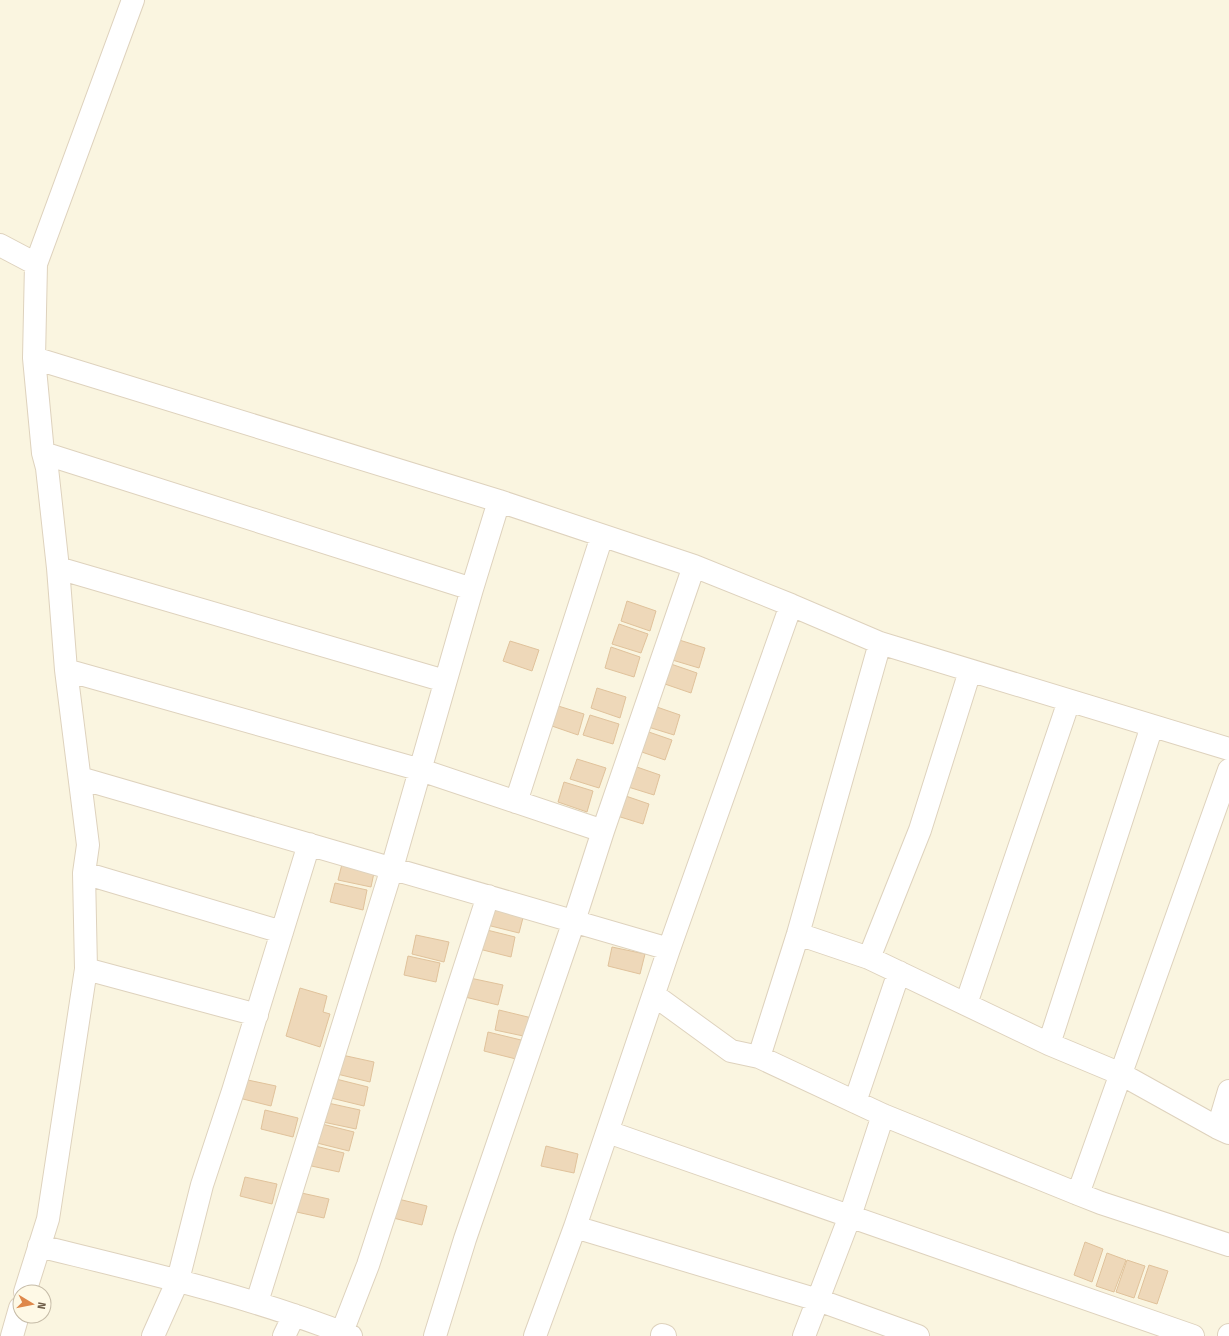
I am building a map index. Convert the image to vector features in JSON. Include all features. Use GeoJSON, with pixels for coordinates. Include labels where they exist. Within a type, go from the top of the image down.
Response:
{"type":"FeatureCollection","features":[{"type":"Feature","properties":{"kind":"street"},"geometry":{"type":"LineString","coordinates":[[27,1284],[48,1219],[86,970],[84,873],[88,845],[66,670],[58,568],[47,468],[43,454],[34,358],[36,264],[133,0]]}},
{"type":"Feature","properties":{"kind":"street"},"geometry":{"type":"LineString","coordinates":[[0,245],[36,264]]}},
{"type":"Feature","properties":{"kind":"street"},"geometry":{"type":"LineString","coordinates":[[34,358],[499,501],[694,566],[880,643],[1229,749]]}},
{"type":"Feature","properties":{"kind":"street"},"geometry":{"type":"LineString","coordinates":[[43,454],[472,589]]}},
{"type":"Feature","properties":{"kind":"street"},"geometry":{"type":"LineString","coordinates":[[257,1302],[392,868],[472,589],[499,501]]}},
{"type":"Feature","properties":{"kind":"street"},"geometry":{"type":"LineString","coordinates":[[516,802],[602,536]]}},
{"type":"Feature","properties":{"kind":"street"},"geometry":{"type":"LineString","coordinates":[[435,1336],[465,1239],[694,566]]}},
{"type":"Feature","properties":{"kind":"street"},"geometry":{"type":"LineString","coordinates":[[58,568],[446,681]]}},
{"type":"Feature","properties":{"kind":"street"},"geometry":{"type":"LineString","coordinates":[[534,1336],[575,1227],[669,949],[791,605]]}},
{"type":"Feature","properties":{"kind":"street"},"geometry":{"type":"LineString","coordinates":[[759,1057],[798,934],[880,643]]}},
{"type":"Feature","properties":{"kind":"street"},"geometry":{"type":"LineString","coordinates":[[66,670],[421,770],[603,830]]}},
{"type":"Feature","properties":{"kind":"street"},"geometry":{"type":"LineString","coordinates":[[869,958],[920,830],[970,671]]}},
{"type":"Feature","properties":{"kind":"street"},"geometry":{"type":"LineString","coordinates":[[966,1004],[1069,701]]}},
{"type":"Feature","properties":{"kind":"street"},"geometry":{"type":"LineString","coordinates":[[1049,1044],[1152,726]]}},
{"type":"Feature","properties":{"kind":"street"},"geometry":{"type":"LineString","coordinates":[[1078,1194],[1229,770]]}},
{"type":"Feature","properties":{"kind":"street"},"geometry":{"type":"LineString","coordinates":[[80,778],[669,949]]}},
{"type":"Feature","properties":{"kind":"street"},"geometry":{"type":"LineString","coordinates":[[153,1336],[178,1280],[202,1186],[257,1015],[309,844]]}},
{"type":"Feature","properties":{"kind":"street"},"geometry":{"type":"LineString","coordinates":[[84,873],[282,932]]}},
{"type":"Feature","properties":{"kind":"street"},"geometry":{"type":"LineString","coordinates":[[39,1246],[178,1280],[257,1302],[347,1334],[488,896]]}},
{"type":"Feature","properties":{"kind":"street"},"geometry":{"type":"LineString","coordinates":[[798,934],[869,958],[1049,1044],[1121,1074],[1224,1130],[1229,1091]]}},
{"type":"Feature","properties":{"kind":"street"},"geometry":{"type":"LineString","coordinates":[[86,970],[257,1015]]}},
{"type":"Feature","properties":{"kind":"street"},"geometry":{"type":"LineString","coordinates":[[855,1102],[899,972]]}},
{"type":"Feature","properties":{"kind":"street"},"geometry":{"type":"LineString","coordinates":[[654,994],[731,1051],[759,1057],[883,1115],[1101,1203],[1229,1245]]}},
{"type":"Feature","properties":{"kind":"street"},"geometry":{"type":"LineString","coordinates":[[804,1336],[850,1216],[883,1115]]}},
{"type":"Feature","properties":{"kind":"street"},"geometry":{"type":"LineString","coordinates":[[608,1132],[1193,1336]]}},
{"type":"Feature","properties":{"kind":"street"},"geometry":{"type":"LineString","coordinates":[[575,1227],[818,1300],[918,1336]]}},
{"type":"Feature","properties":{"kind":"street"},"geometry":{"type":"LineString","coordinates":[[284,1336],[294,1315]]}},
{"type":"Feature","properties":{"kind":"street"},"geometry":{"type":"LineString","coordinates":[[12,1336],[15,1324]]}},
{"type":"Feature","properties":{"kind":"building"},"geometry":{"type":"Polygon","coordinates":[[[627,601],[656,611],[650,631],[621,621],[627,601]]]}},
{"type":"Feature","properties":{"kind":"building"},"geometry":{"type":"Polygon","coordinates":[[[619,624],[648,634],[641,653],[612,644],[619,624]]]}},
{"type":"Feature","properties":{"kind":"building"},"geometry":{"type":"Polygon","coordinates":[[[676,639],[705,648],[699,668],[669,659],[676,639]]]}},
{"type":"Feature","properties":{"kind":"building"},"geometry":{"type":"Polygon","coordinates":[[[510,641],[539,650],[532,671],[503,661],[510,641]]]}},
{"type":"Feature","properties":{"kind":"building"},"geometry":{"type":"Polygon","coordinates":[[[611,647],[640,657],[634,677],[605,668],[611,647]]]}},
{"type":"Feature","properties":{"kind":"building"},"geometry":{"type":"Polygon","coordinates":[[[668,663],[697,673],[691,693],[662,683],[668,663]]]}},
{"type":"Feature","properties":{"kind":"building"},"geometry":{"type":"Polygon","coordinates":[[[597,688],[626,697],[620,718],[591,708],[597,688]]]}},
{"type":"Feature","properties":{"kind":"building"},"geometry":{"type":"Polygon","coordinates":[[[555,705],[584,714],[578,735],[549,725],[555,705]]]}},
{"type":"Feature","properties":{"kind":"building"},"geometry":{"type":"Polygon","coordinates":[[[651,705],[680,715],[674,735],[645,726],[651,705]]]}},
{"type":"Feature","properties":{"kind":"building"},"geometry":{"type":"Polygon","coordinates":[[[590,715],[619,724],[613,744],[583,735],[590,715]]]}},
{"type":"Feature","properties":{"kind":"building"},"geometry":{"type":"Polygon","coordinates":[[[643,730],[672,740],[665,760],[636,750],[643,730]]]}},
{"type":"Feature","properties":{"kind":"building"},"geometry":{"type":"Polygon","coordinates":[[[577,759],[606,768],[599,788],[570,779],[577,759]]]}},
{"type":"Feature","properties":{"kind":"building"},"geometry":{"type":"Polygon","coordinates":[[[631,765],[660,775],[654,795],[625,786],[631,765]]]}},
{"type":"Feature","properties":{"kind":"building"},"geometry":{"type":"Polygon","coordinates":[[[564,782],[593,791],[587,812],[558,802],[564,782]]]}},
{"type":"Feature","properties":{"kind":"building"},"geometry":{"type":"Polygon","coordinates":[[[620,794],[649,804],[643,824],[614,815],[620,794]]]}},
{"type":"Feature","properties":{"kind":"building"},"geometry":{"type":"Polygon","coordinates":[[[343,860],[375,868],[371,887],[338,880],[343,860]]]}},
{"type":"Feature","properties":{"kind":"building"},"geometry":{"type":"Polygon","coordinates":[[[335,883],[367,890],[363,910],[330,902],[335,883]]]}},
{"type":"Feature","properties":{"kind":"building"},"geometry":{"type":"Polygon","coordinates":[[[491,906],[524,914],[519,933],[487,925],[491,906]]]}},
{"type":"Feature","properties":{"kind":"building"},"geometry":{"type":"Polygon","coordinates":[[[483,929],[515,937],[511,957],[479,949],[483,929]]]}},
{"type":"Feature","properties":{"kind":"building"},"geometry":{"type":"Polygon","coordinates":[[[416,935],[449,942],[444,962],[412,954],[416,935]]]}},
{"type":"Feature","properties":{"kind":"building"},"geometry":{"type":"Polygon","coordinates":[[[612,947],[645,954],[640,974],[608,966],[612,947]]]}},
{"type":"Feature","properties":{"kind":"building"},"geometry":{"type":"Polygon","coordinates":[[[408,956],[440,963],[436,982],[404,975],[408,956]]]}},
{"type":"Feature","properties":{"kind":"building"},"geometry":{"type":"Polygon","coordinates":[[[470,978],[503,985],[498,1005],[465,997],[470,978]]]}},
{"type":"Feature","properties":{"kind":"building"},"geometry":{"type":"Polygon","coordinates":[[[300,988],[327,996],[323,1012],[330,1014],[320,1047],[286,1036],[300,988]]]}},
{"type":"Feature","properties":{"kind":"building"},"geometry":{"type":"Polygon","coordinates":[[[499,1010],[532,1018],[528,1037],[495,1030],[499,1010]]]}},
{"type":"Feature","properties":{"kind":"building"},"geometry":{"type":"Polygon","coordinates":[[[488,1032],[521,1040],[516,1059],[484,1051],[488,1032]]]}},
{"type":"Feature","properties":{"kind":"building"},"geometry":{"type":"Polygon","coordinates":[[[342,1055],[374,1062],[370,1082],[337,1074],[342,1055]]]}},
{"type":"Feature","properties":{"kind":"building"},"geometry":{"type":"Polygon","coordinates":[[[243,1079],[276,1086],[271,1106],[239,1098],[243,1079]]]}},
{"type":"Feature","properties":{"kind":"building"},"geometry":{"type":"Polygon","coordinates":[[[336,1079],[368,1087],[364,1106],[331,1098],[336,1079]]]}},
{"type":"Feature","properties":{"kind":"building"},"geometry":{"type":"Polygon","coordinates":[[[328,1103],[360,1110],[356,1129],[323,1122],[328,1103]]]}},
{"type":"Feature","properties":{"kind":"building"},"geometry":{"type":"Polygon","coordinates":[[[265,1110],[298,1118],[293,1137],[261,1129],[265,1110]]]}},
{"type":"Feature","properties":{"kind":"building"},"geometry":{"type":"Polygon","coordinates":[[[322,1124],[354,1132],[349,1151],[317,1143],[322,1124]]]}},
{"type":"Feature","properties":{"kind":"building"},"geometry":{"type":"Polygon","coordinates":[[[311,1145],[344,1153],[339,1172],[307,1165],[311,1145]]]}},
{"type":"Feature","properties":{"kind":"building"},"geometry":{"type":"Polygon","coordinates":[[[546,1146],[578,1154],[574,1173],[541,1166],[546,1146]]]}},
{"type":"Feature","properties":{"kind":"building"},"geometry":{"type":"Polygon","coordinates":[[[245,1177],[277,1184],[272,1204],[240,1196],[245,1177]]]}},
{"type":"Feature","properties":{"kind":"building"},"geometry":{"type":"Polygon","coordinates":[[[297,1192],[329,1199],[324,1218],[292,1211],[297,1192]]]}},
{"type":"Feature","properties":{"kind":"building"},"geometry":{"type":"Polygon","coordinates":[[[394,1198],[427,1206],[422,1225],[389,1217],[394,1198]]]}},
{"type":"Feature","properties":{"kind":"building"},"geometry":{"type":"Polygon","coordinates":[[[1085,1242],[1103,1249],[1092,1282],[1074,1275],[1085,1242]]]}},
{"type":"Feature","properties":{"kind":"building"},"geometry":{"type":"Polygon","coordinates":[[[1107,1253],[1126,1260],[1114,1292],[1096,1286],[1107,1253]]]}},
{"type":"Feature","properties":{"kind":"building"},"geometry":{"type":"Polygon","coordinates":[[[1127,1260],[1145,1266],[1134,1298],[1116,1292],[1127,1260]]]}},
{"type":"Feature","properties":{"kind":"building"},"geometry":{"type":"Polygon","coordinates":[[[1149,1265],[1168,1271],[1157,1304],[1138,1298],[1149,1265]]]}}]}
